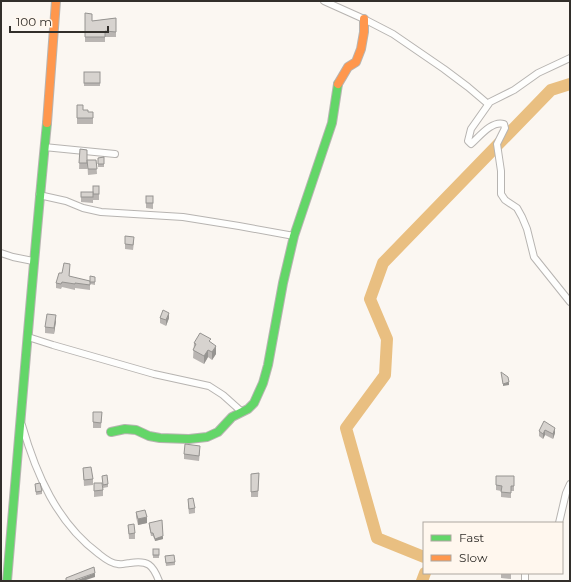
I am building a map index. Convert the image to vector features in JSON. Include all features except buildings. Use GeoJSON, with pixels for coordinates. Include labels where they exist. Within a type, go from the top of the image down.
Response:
{"type":"FeatureCollection","features":[{"type":"Feature","properties":{"kind":"main road"},"geometry":{"type":"LineString","coordinates":[[7,581],[56,1]]}},
{"type":"Feature","properties":{"kind":"main road"},"geometry":{"type":"LineString","coordinates":[[111,432],[130,430],[140,431],[154,437],[195,439],[213,435],[222,429],[232,417],[248,409],[254,403],[263,383],[271,350],[283,283],[294,236],[332,123],[337,87],[344,73],[357,60],[361,49],[364,32],[364,19]]}},
{"type":"Feature","properties":{"kind":"street"},"geometry":{"type":"LineString","coordinates":[[324,1],[393,34],[444,69],[488,104]]}},
{"type":"Feature","properties":{"kind":"street"},"geometry":{"type":"LineString","coordinates":[[570,58],[538,73],[514,90],[488,104],[471,129],[468,142],[471,144],[494,125],[502,123],[505,128],[497,147],[501,171],[502,197],[519,212],[528,230],[534,257],[570,302]]}},
{"type":"Feature","properties":{"kind":"street"},"geometry":{"type":"LineString","coordinates":[[44,147],[115,154]]}},
{"type":"Feature","properties":{"kind":"street"},"geometry":{"type":"LineString","coordinates":[[39,195],[66,201],[83,208],[101,212],[190,218],[294,236]]}},
{"type":"Feature","properties":{"kind":"street"},"geometry":{"type":"LineString","coordinates":[[1,253],[13,258],[33,261]]}},
{"type":"Feature","properties":{"kind":"street"},"geometry":{"type":"LineString","coordinates":[[28,336],[52,345],[154,374],[209,386],[223,395],[242,412]]}},
{"type":"Feature","properties":{"kind":"street"},"geometry":{"type":"LineString","coordinates":[[21,422],[29,447],[47,492],[70,526],[91,548],[107,560],[118,564],[135,562],[148,564],[153,567],[160,581]]}},
{"type":"Feature","properties":{"kind":"street"},"geometry":{"type":"LineString","coordinates":[[559,522],[566,493],[570,484]]}},
{"type":"Feature","properties":{"kind":"waterway"},"geometry":{"type":"LineString","coordinates":[[423,557],[377,538],[346,428],[385,375],[387,339],[370,299],[383,263],[551,90],[570,84]]}},
{"type":"Feature","properties":{"kind":"waterway"},"geometry":{"type":"LineString","coordinates":[[422,581],[425,574]]}},
{"type":"Feature","properties":{"kind":"traffic: fast"},"geometry":{"type":"LineString","coordinates":[[111,432],[125,429],[136,430],[149,436],[160,438],[189,439],[207,437],[218,432],[232,417],[248,409],[254,403],[263,383],[268,365],[283,283],[294,236],[332,123],[338,84]]}},
{"type":"Feature","properties":{"kind":"traffic: fast"},"geometry":{"type":"LineString","coordinates":[[7,581],[47,123]]}},
{"type":"Feature","properties":{"kind":"traffic: slow"},"geometry":{"type":"LineString","coordinates":[[47,123],[56,1]]}},
{"type":"Feature","properties":{"kind":"traffic: slow"},"geometry":{"type":"LineString","coordinates":[[338,84],[348,67],[356,62],[361,49],[364,32],[364,19]]}}]}
